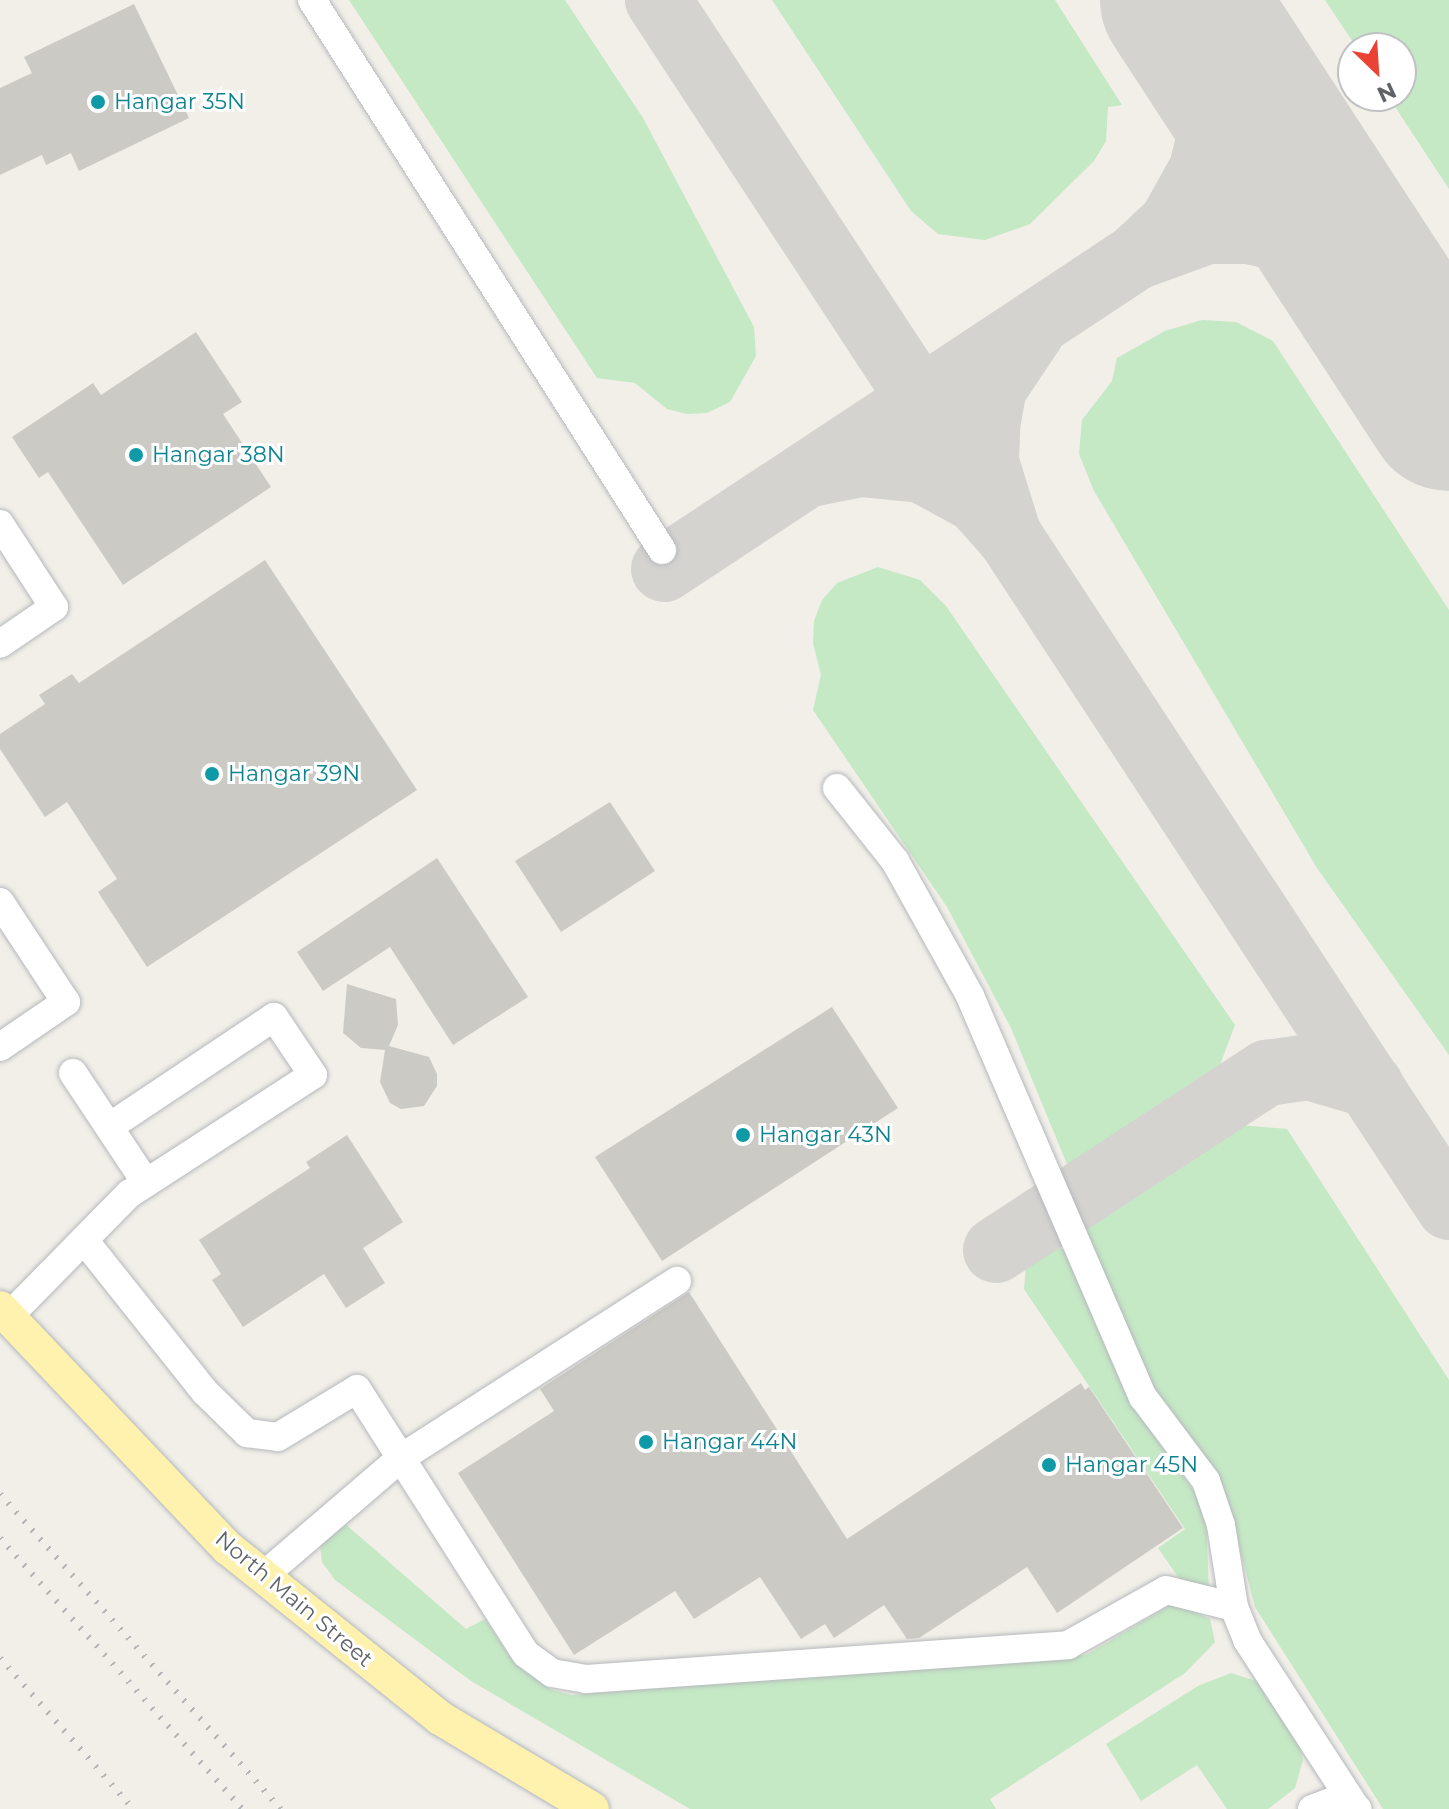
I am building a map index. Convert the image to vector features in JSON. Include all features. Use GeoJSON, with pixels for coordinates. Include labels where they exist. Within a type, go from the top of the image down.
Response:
{"type":"FeatureCollection","features":[{"type":"Feature","properties":{"kind":"main road","name":"North Main Street"},"geometry":{"type":"LineString","coordinates":[[4,1313],[228,1548],[262,1577],[440,1718],[592,1809]]}},
{"type":"Feature","properties":{"kind":"lane"},"geometry":{"type":"LineString","coordinates":[[312,0],[662,550]]}},
{"type":"Feature","properties":{"kind":"lane"},"geometry":{"type":"LineString","coordinates":[[0,524],[54,607],[0,644]]}},
{"type":"Feature","properties":{"kind":"lane"},"geometry":{"type":"LineString","coordinates":[[837,788],[895,861],[970,996],[1143,1397],[1206,1481],[1221,1525],[1234,1607],[1247,1640],[1357,1807]]}},
{"type":"Feature","properties":{"kind":"lane"},"geometry":{"type":"LineString","coordinates":[[0,902],[66,1002],[0,1047]]}},
{"type":"Feature","properties":{"kind":"lane"},"geometry":{"type":"LineString","coordinates":[[4,1313],[146,1183],[313,1075],[274,1017],[109,1127]]}},
{"type":"Feature","properties":{"kind":"lane"},"geometry":{"type":"LineString","coordinates":[[73,1073],[146,1183]]}},
{"type":"Feature","properties":{"kind":"lane"},"geometry":{"type":"LineString","coordinates":[[84,1240],[205,1392],[247,1433],[278,1437],[357,1389],[526,1654],[552,1673],[571,1679],[1068,1645],[1166,1590],[1234,1607]]}},
{"type":"Feature","properties":{"kind":"lane"},"geometry":{"type":"LineString","coordinates":[[262,1577],[401,1458],[677,1281]]}},
{"type":"Feature","properties":{"kind":"lane"},"geometry":{"type":"LineString","coordinates":[[1319,1805],[1357,1807]]}},
{"type":"Feature","properties":{"kind":"green space"},"geometry":{"type":"Polygon","coordinates":[[[349,0],[565,0],[643,118],[754,327],[756,356],[730,402],[707,413],[687,414],[667,409],[635,383],[597,378],[349,0]]]}},
{"type":"Feature","properties":{"kind":"green space"},"geometry":{"type":"Polygon","coordinates":[[[772,0],[1055,0],[1122,105],[1108,107],[1106,141],[1094,161],[1030,224],[985,240],[938,234],[911,211],[772,0]]]}},
{"type":"Feature","properties":{"kind":"green space"},"geometry":{"type":"Polygon","coordinates":[[[1325,0],[1449,0],[1449,189],[1398,112],[1417,112],[1417,32],[1346,32],[1325,0]]]}},
{"type":"Feature","properties":{"kind":"green space"},"geometry":{"type":"Polygon","coordinates":[[[1202,320],[1236,322],[1273,341],[1449,610],[1449,1055],[1317,868],[1094,491],[1079,454],[1082,420],[1112,381],[1117,358],[1165,331],[1202,320]]]}},
{"type":"Feature","properties":{"kind":"green space"},"geometry":{"type":"Polygon","coordinates":[[[878,567],[920,580],[946,606],[1235,1025],[1212,1086],[1073,1179],[1011,1028],[947,907],[813,710],[821,675],[813,643],[814,621],[822,600],[837,583],[878,567]]]}},
{"type":"Feature","properties":{"kind":"green space"},"geometry":{"type":"Polygon","coordinates":[[[1226,1124],[1287,1129],[1449,1380],[1449,1809],[1383,1809],[1255,1607],[1223,1485],[1154,1392],[1077,1219],[1226,1124]]]}},
{"type":"Feature","properties":{"kind":"green space"},"geometry":{"type":"Polygon","coordinates":[[[1049,1242],[1067,1252],[1130,1401],[1198,1497],[1206,1518],[1209,1591],[1185,1587],[1158,1548],[1185,1529],[1024,1289],[1027,1256],[1049,1242]]]}},
{"type":"Feature","properties":{"kind":"green space"},"geometry":{"type":"Polygon","coordinates":[[[343,1522],[466,1629],[485,1619],[512,1660],[550,1689],[571,1695],[1086,1655],[1174,1603],[1210,1619],[1215,1642],[1185,1673],[990,1799],[996,1809],[690,1809],[471,1681],[335,1580],[322,1562],[320,1545],[343,1522]]]}},
{"type":"Feature","properties":{"kind":"green space"},"geometry":{"type":"Polygon","coordinates":[[[1231,1673],[1262,1683],[1300,1744],[1303,1760],[1295,1788],[1268,1809],[1227,1809],[1197,1765],[1141,1801],[1106,1744],[1198,1686],[1231,1673]]]}},
{"type":"Feature","properties":{"kind":"building","name":"Hangar 35N"},"geometry":{"type":"Polygon","coordinates":[[[134,4],[189,118],[79,171],[71,153],[46,165],[42,155],[0,175],[0,88],[32,73],[24,57],[134,4]]]}},
{"type":"Feature","properties":{"kind":"building","name":"Hangar 38N"},"geometry":{"type":"Polygon","coordinates":[[[196,332],[242,402],[223,414],[271,487],[123,585],[48,472],[39,478],[12,437],[93,383],[101,395],[196,332]]]}},
{"type":"Feature","properties":{"kind":"building","name":"Hangar 39N"},"geometry":{"type":"Polygon","coordinates":[[[265,560],[417,790],[147,967],[98,892],[117,879],[67,802],[45,817],[0,749],[0,734],[45,704],[39,695],[72,674],[79,683],[265,560]]]}},
{"type":"Feature","properties":{"kind":"building"},"geometry":{"type":"Polygon","coordinates":[[[610,802],[655,871],[561,932],[515,861],[610,802]]]}},
{"type":"Feature","properties":{"kind":"building"},"geometry":{"type":"Polygon","coordinates":[[[437,858],[528,997],[453,1045],[390,947],[323,991],[297,952],[437,858]]]}},
{"type":"Feature","properties":{"kind":"building"},"geometry":{"type":"Polygon","coordinates":[[[347,984],[396,999],[398,1025],[389,1046],[429,1057],[437,1074],[437,1086],[424,1106],[401,1109],[390,1103],[380,1082],[385,1050],[361,1048],[343,1033],[347,984]]]}},
{"type":"Feature","properties":{"kind":"building","name":"Hangar 43N"},"geometry":{"type":"Polygon","coordinates":[[[832,1007],[898,1108],[662,1261],[595,1157],[832,1007]]]}},
{"type":"Feature","properties":{"kind":"building"},"geometry":{"type":"Polygon","coordinates":[[[347,1135],[403,1222],[363,1248],[385,1283],[346,1308],[324,1274],[243,1327],[212,1280],[221,1274],[199,1240],[310,1168],[306,1162],[347,1135]]]}},
{"type":"Feature","properties":{"kind":"building"},"geometry":{"type":"Polygon","coordinates":[[[689,1292],[847,1539],[1081,1383],[1085,1390],[1089,1387],[1183,1528],[1057,1613],[1027,1567],[919,1638],[907,1639],[884,1605],[834,1638],[825,1624],[801,1639],[760,1577],[694,1619],[675,1591],[574,1655],[458,1473],[554,1411],[540,1389],[689,1292]]]}},
{"type":"Feature","properties":{"kind":"taxiway"},"geometry":{"type":"LineString","coordinates":[[658,0],[1449,1207]]}},
{"type":"Feature","properties":{"kind":"taxiway"},"geometry":{"type":"LineString","coordinates":[[664,569],[1136,257],[1172,223],[1202,169],[1215,114],[1212,60],[1203,27],[1183,0]]}},
{"type":"Feature","properties":{"kind":"taxiway"},"geometry":{"type":"LineString","coordinates":[[1136,257],[1208,231],[1248,231],[1287,239],[1348,269],[1375,291],[1393,323]]}},
{"type":"Feature","properties":{"kind":"taxiway"},"geometry":{"type":"LineString","coordinates":[[815,473],[861,464],[922,470],[977,500],[1009,536],[986,462],[987,426],[994,388],[1032,331]]}},
{"type":"Feature","properties":{"kind":"taxiway"},"geometry":{"type":"LineString","coordinates":[[996,1250],[1267,1073],[1309,1067],[1370,1085]]}},
{"type":"Feature","properties":{"kind":"runway"},"geometry":{"type":"LineString","coordinates":[[1182,0],[1449,409]]}},
{"type":"Feature","properties":{"kind":"railway"},"geometry":{"type":"LineString","coordinates":[[0,1494],[281,1809]]}},
{"type":"Feature","properties":{"kind":"railway"},"geometry":{"type":"LineString","coordinates":[[0,1538],[242,1809]]}},
{"type":"Feature","properties":{"kind":"railway"},"geometry":{"type":"LineString","coordinates":[[0,1658],[133,1809]]}},
{"type":"Feature","properties":{"kind":"place","name":"Hangar 35N"},"geometry":{"type":"Point","coordinates":[98,102]}},
{"type":"Feature","properties":{"kind":"place","name":"Hangar 38N"},"geometry":{"type":"Point","coordinates":[136,455]}},
{"type":"Feature","properties":{"kind":"place","name":"Hangar 39N"},"geometry":{"type":"Point","coordinates":[212,774]}},
{"type":"Feature","properties":{"kind":"place","name":"Hangar 43N"},"geometry":{"type":"Point","coordinates":[743,1135]}},
{"type":"Feature","properties":{"kind":"place","name":"Hangar 44N"},"geometry":{"type":"Point","coordinates":[646,1442]}},
{"type":"Feature","properties":{"kind":"place","name":"Hangar 45N"},"geometry":{"type":"Point","coordinates":[1049,1465]}}]}
